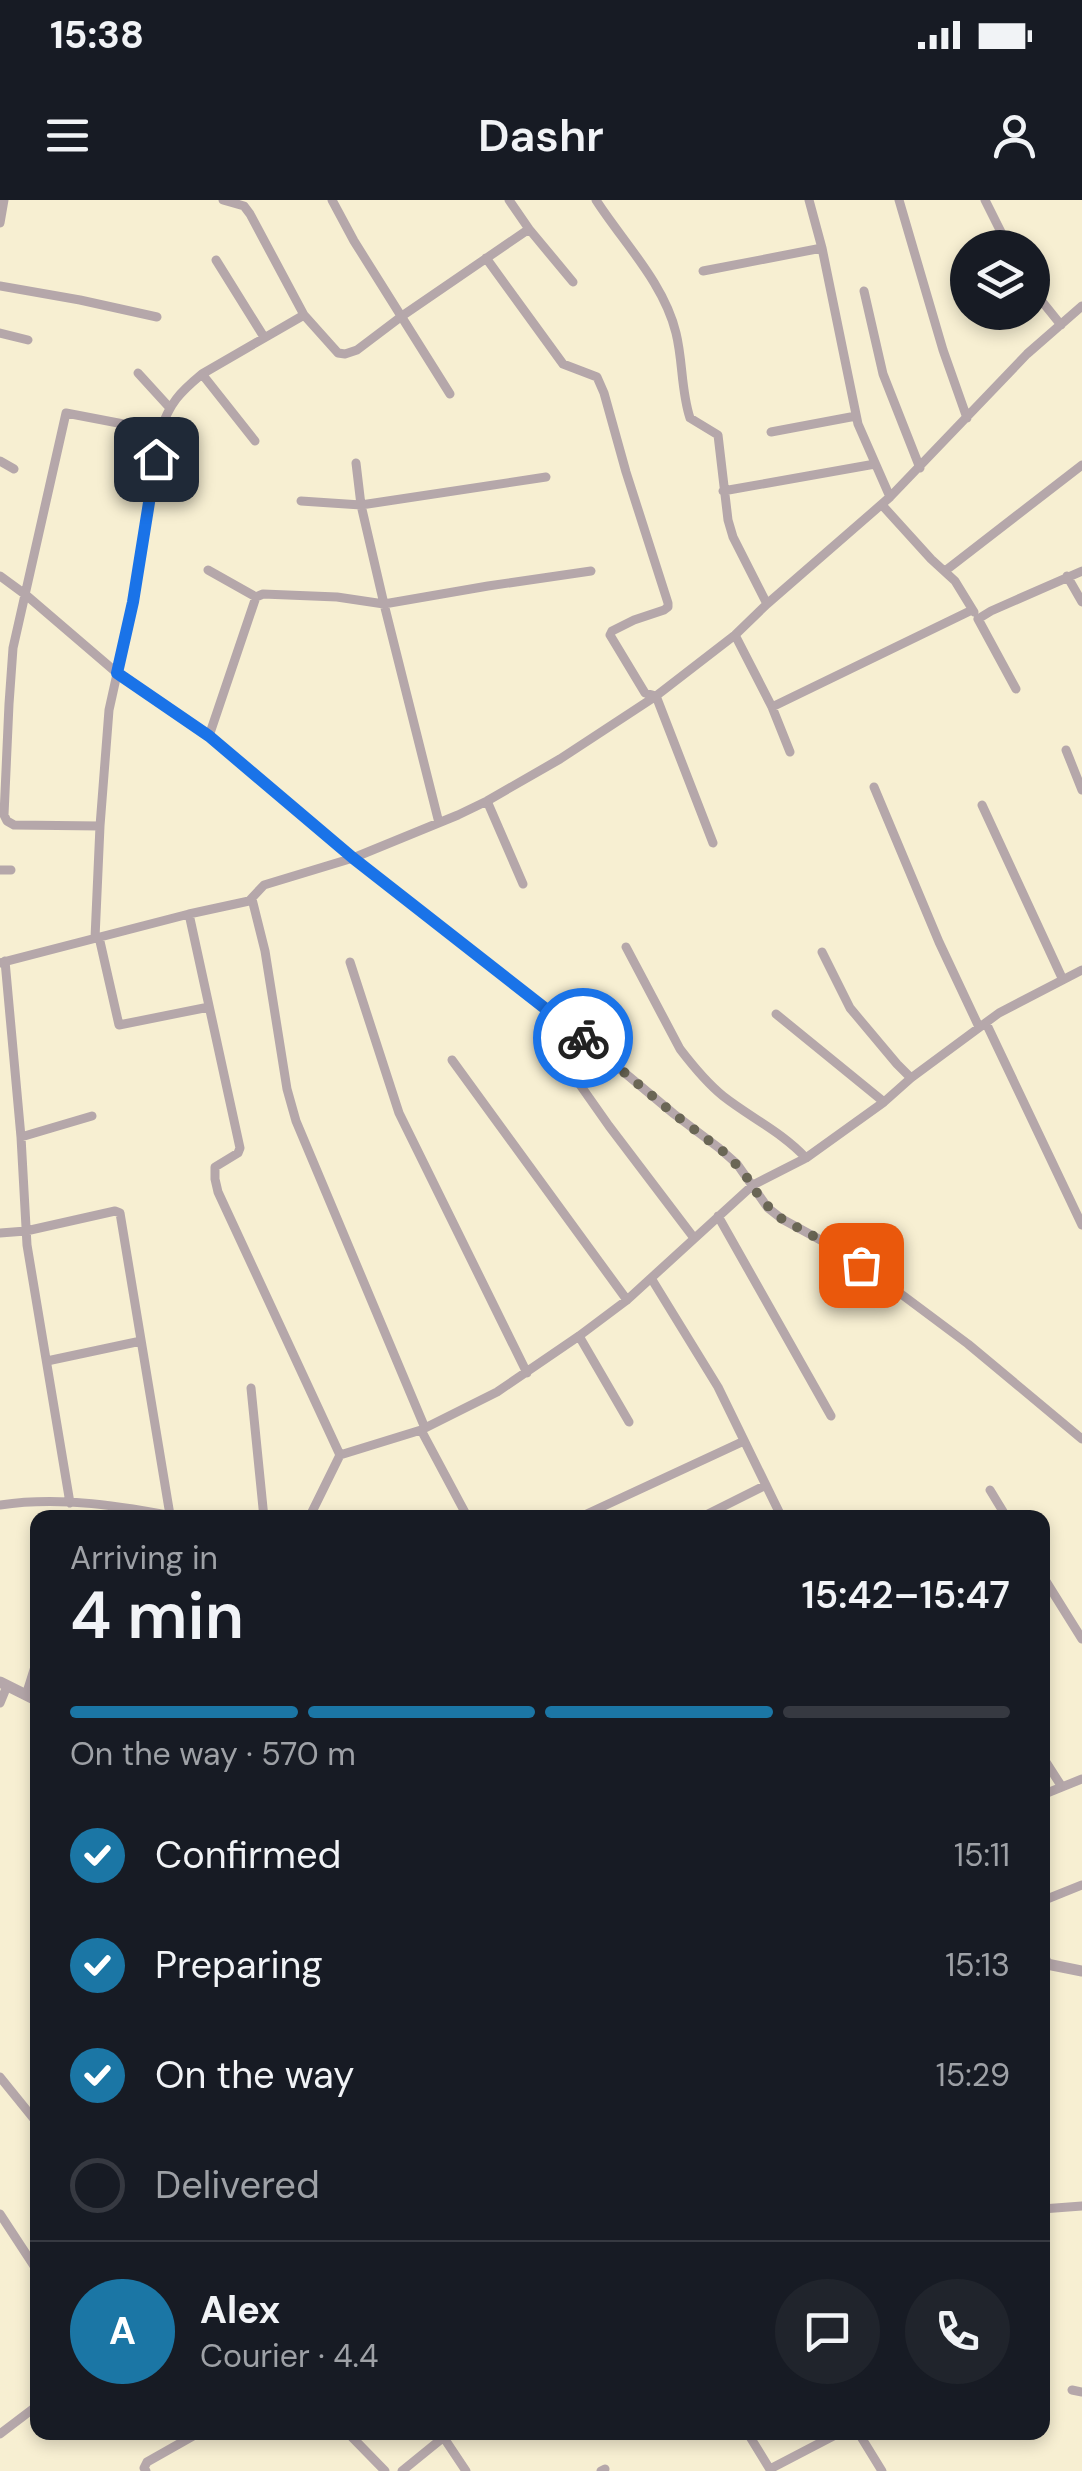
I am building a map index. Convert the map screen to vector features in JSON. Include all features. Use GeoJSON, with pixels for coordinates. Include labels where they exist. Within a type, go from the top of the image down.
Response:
{"type":"FeatureCollection","features":[{"type":"Feature","properties":{"kind":"street"},"geometry":{"type":"LineString","coordinates":[[0,223],[4,200]]}},
{"type":"Feature","properties":{"kind":"street"},"geometry":{"type":"LineString","coordinates":[[223,200],[244,206],[250,214],[304,315],[338,354],[357,350],[529,229]]}},
{"type":"Feature","properties":{"kind":"street"},"geometry":{"type":"LineString","coordinates":[[332,200],[450,394]]}},
{"type":"Feature","properties":{"kind":"street"},"geometry":{"type":"LineString","coordinates":[[509,200],[573,282]]}},
{"type":"Feature","properties":{"kind":"street"},"geometry":{"type":"LineString","coordinates":[[596,200],[666,306],[676,335],[690,418],[718,435],[728,520],[767,604]]}},
{"type":"Feature","properties":{"kind":"street"},"geometry":{"type":"LineString","coordinates":[[809,200],[856,416],[886,501],[931,560],[956,580],[1016,690]]}},
{"type":"Feature","properties":{"kind":"street"},"geometry":{"type":"LineString","coordinates":[[900,200],[967,418]]}},
{"type":"Feature","properties":{"kind":"street"},"geometry":{"type":"LineString","coordinates":[[985,200],[1000,230]]}},
{"type":"Feature","properties":{"kind":"street"},"geometry":{"type":"LineString","coordinates":[[703,271],[822,248]]}},
{"type":"Feature","properties":{"kind":"street"},"geometry":{"type":"LineString","coordinates":[[486,258],[563,364],[597,377],[604,393],[668,602],[664,610],[634,620],[610,635],[645,692],[656,696],[713,843]]}},
{"type":"Feature","properties":{"kind":"street"},"geometry":{"type":"LineString","coordinates":[[216,260],[264,337]]}},
{"type":"Feature","properties":{"kind":"street"},"geometry":{"type":"LineString","coordinates":[[0,286],[157,317]]}},
{"type":"Feature","properties":{"kind":"street"},"geometry":{"type":"LineString","coordinates":[[864,291],[883,374],[920,468]]}},
{"type":"Feature","properties":{"kind":"street"},"geometry":{"type":"LineString","coordinates":[[70,1503],[30,1265],[3,962],[252,899],[264,885],[353,858],[487,802],[560,759],[656,696],[735,634],[886,501],[1028,354],[1082,306]]}},
{"type":"Feature","properties":{"kind":"street"},"geometry":{"type":"LineString","coordinates":[[1050,311],[1061,325]]}},
{"type":"Feature","properties":{"kind":"street"},"geometry":{"type":"LineString","coordinates":[[209,1007],[116,1024],[97,938],[109,710],[133,602],[160,431],[169,407],[202,374],[304,315]]}},
{"type":"Feature","properties":{"kind":"street"},"geometry":{"type":"LineString","coordinates":[[0,333],[28,340]]}},
{"type":"Feature","properties":{"kind":"street"},"geometry":{"type":"LineString","coordinates":[[138,373],[169,407]]}},
{"type":"Feature","properties":{"kind":"street"},"geometry":{"type":"LineString","coordinates":[[202,374],[255,441]]}},
{"type":"Feature","properties":{"kind":"street"},"geometry":{"type":"LineString","coordinates":[[100,826],[14,824],[4,815],[14,648],[66,413],[160,431]]}},
{"type":"Feature","properties":{"kind":"street"},"geometry":{"type":"LineString","coordinates":[[770,432],[856,416]]}},
{"type":"Feature","properties":{"kind":"street"},"geometry":{"type":"LineString","coordinates":[[0,461],[14,469]]}},
{"type":"Feature","properties":{"kind":"street"},"geometry":{"type":"LineString","coordinates":[[356,464],[361,505],[439,823]]}},
{"type":"Feature","properties":{"kind":"street"},"geometry":{"type":"LineString","coordinates":[[724,492],[875,464]]}},
{"type":"Feature","properties":{"kind":"street"},"geometry":{"type":"LineString","coordinates":[[945,570],[1082,465]]}},
{"type":"Feature","properties":{"kind":"street"},"geometry":{"type":"LineString","coordinates":[[301,502],[361,505],[546,477]]}},
{"type":"Feature","properties":{"kind":"street"},"geometry":{"type":"LineString","coordinates":[[208,570],[256,597]]}},
{"type":"Feature","properties":{"kind":"street"},"geometry":{"type":"LineString","coordinates":[[209,736],[256,597],[337,597],[384,604],[591,571]]}},
{"type":"Feature","properties":{"kind":"street"},"geometry":{"type":"LineString","coordinates":[[772,706],[975,614],[1082,571]]}},
{"type":"Feature","properties":{"kind":"street"},"geometry":{"type":"LineString","coordinates":[[0,576],[117,673],[209,736],[353,858],[720,1148],[737,1164],[760,1199],[782,1219],[837,1249],[885,1282],[968,1344],[1082,1439]]}},
{"type":"Feature","properties":{"kind":"street"},"geometry":{"type":"LineString","coordinates":[[1067,576],[1082,602]]}},
{"type":"Feature","properties":{"kind":"street"},"geometry":{"type":"LineString","coordinates":[[735,634],[772,706],[790,752]]}},
{"type":"Feature","properties":{"kind":"street"},"geometry":{"type":"LineString","coordinates":[[1066,750],[1082,790]]}},
{"type":"Feature","properties":{"kind":"street"},"geometry":{"type":"LineString","coordinates":[[874,787],[932,924],[1082,1226]]}},
{"type":"Feature","properties":{"kind":"street"},"geometry":{"type":"LineString","coordinates":[[487,802],[523,884]]}},
{"type":"Feature","properties":{"kind":"street"},"geometry":{"type":"LineString","coordinates":[[982,805],[1063,980]]}},
{"type":"Feature","properties":{"kind":"street"},"geometry":{"type":"LineString","coordinates":[[252,899],[265,951],[286,1088],[296,1122],[423,1428],[464,1510]]}},
{"type":"Feature","properties":{"kind":"street"},"geometry":{"type":"LineString","coordinates":[[190,914],[240,1148],[215,1167],[214,1179],[340,1455]]}},
{"type":"Feature","properties":{"kind":"street"},"geometry":{"type":"LineString","coordinates":[[626,947],[689,1061],[724,1096],[791,1142],[806,1158]]}},
{"type":"Feature","properties":{"kind":"street"},"geometry":{"type":"LineString","coordinates":[[822,952],[850,1008],[911,1078]]}},
{"type":"Feature","properties":{"kind":"street"},"geometry":{"type":"LineString","coordinates":[[350,962],[399,1113],[527,1372]]}},
{"type":"Feature","properties":{"kind":"street"},"geometry":{"type":"LineString","coordinates":[[313,1510],[340,1455],[423,1428],[477,1404],[527,1372],[627,1300],[753,1185],[806,1158],[982,1025],[1082,970]]}},
{"type":"Feature","properties":{"kind":"street"},"geometry":{"type":"LineString","coordinates":[[776,1014],[884,1102]]}},
{"type":"Feature","properties":{"kind":"street"},"geometry":{"type":"LineString","coordinates":[[552,1045],[694,1238]]}},
{"type":"Feature","properties":{"kind":"street"},"geometry":{"type":"LineString","coordinates":[[452,1060],[627,1300]]}},
{"type":"Feature","properties":{"kind":"street"},"geometry":{"type":"LineString","coordinates":[[21,1136],[92,1116]]}},
{"type":"Feature","properties":{"kind":"street"},"geometry":{"type":"LineString","coordinates":[[0,1233],[120,1213],[142,1341],[163,1510]]}},
{"type":"Feature","properties":{"kind":"street"},"geometry":{"type":"LineString","coordinates":[[718,1216],[831,1416]]}},
{"type":"Feature","properties":{"kind":"street"},"geometry":{"type":"LineString","coordinates":[[651,1278],[718,1388],[778,1510]]}},
{"type":"Feature","properties":{"kind":"street"},"geometry":{"type":"LineString","coordinates":[[579,1336],[629,1422]]}},
{"type":"Feature","properties":{"kind":"street"},"geometry":{"type":"LineString","coordinates":[[47,1361],[142,1341]]}},
{"type":"Feature","properties":{"kind":"street"},"geometry":{"type":"LineString","coordinates":[[250,1388],[263,1510]]}},
{"type":"Feature","properties":{"kind":"street"},"geometry":{"type":"LineString","coordinates":[[595,1510],[744,1441]]}},
{"type":"Feature","properties":{"kind":"street"},"geometry":{"type":"LineString","coordinates":[[716,1510],[766,1485]]}},
{"type":"Feature","properties":{"kind":"street"},"geometry":{"type":"LineString","coordinates":[[990,1490],[1002,1510]]}},
{"type":"Feature","properties":{"kind":"street"},"geometry":{"type":"LineString","coordinates":[[0,1505],[70,1503],[140,1510]]}},
{"type":"Feature","properties":{"kind":"street"},"geometry":{"type":"LineString","coordinates":[[82,1510],[83,1504]]}},
{"type":"Feature","properties":{"kind":"street"},"geometry":{"type":"LineString","coordinates":[[1050,1588],[1082,1638]]}},
{"type":"Feature","properties":{"kind":"street"},"geometry":{"type":"LineString","coordinates":[[0,1703],[4,1684],[30,1697]]}},
{"type":"Feature","properties":{"kind":"street"},"geometry":{"type":"LineString","coordinates":[[1050,1769],[1062,1788]]}},
{"type":"Feature","properties":{"kind":"street"},"geometry":{"type":"LineString","coordinates":[[1050,1792],[1082,1779]]}},
{"type":"Feature","properties":{"kind":"street"},"geometry":{"type":"LineString","coordinates":[[1050,1898],[1082,1885]]}},
{"type":"Feature","properties":{"kind":"street"},"geometry":{"type":"LineString","coordinates":[[1050,1967],[1082,1971]]}},
{"type":"Feature","properties":{"kind":"street"},"geometry":{"type":"LineString","coordinates":[[0,2077],[30,2114]]}},
{"type":"Feature","properties":{"kind":"street"},"geometry":{"type":"LineString","coordinates":[[1050,2208],[1082,2206]]}},
{"type":"Feature","properties":{"kind":"street"},"geometry":{"type":"LineString","coordinates":[[0,2214],[30,2260]]}},
{"type":"Feature","properties":{"kind":"street"},"geometry":{"type":"LineString","coordinates":[[0,2434],[30,2412]]}},
{"type":"Feature","properties":{"kind":"street"},"geometry":{"type":"LineString","coordinates":[[146,2471],[147,2462],[186,2440]]}},
{"type":"Feature","properties":{"kind":"street"},"geometry":{"type":"LineString","coordinates":[[355,2440],[385,2471]]}},
{"type":"Feature","properties":{"kind":"street"},"geometry":{"type":"LineString","coordinates":[[402,2471],[437,2440]]}},
{"type":"Feature","properties":{"kind":"street"},"geometry":{"type":"LineString","coordinates":[[448,2440],[466,2471]]}},
{"type":"Feature","properties":{"kind":"street"},"geometry":{"type":"LineString","coordinates":[[752,2440],[770,2470],[826,2440]]}},
{"type":"Feature","properties":{"kind":"street"},"geometry":{"type":"LineString","coordinates":[[863,2440],[882,2471]]}},
{"type":"Feature","properties":{"kind":"way so far"},"geometry":{"type":"LineString","coordinates":[[583,1038],[729,1156],[768,1208],[861,1265]]}},
{"type":"Feature","properties":{"kind":"route"},"geometry":{"type":"LineString","coordinates":[[156,459],[133,602],[117,673],[209,736],[353,858],[583,1038]]}}]}
